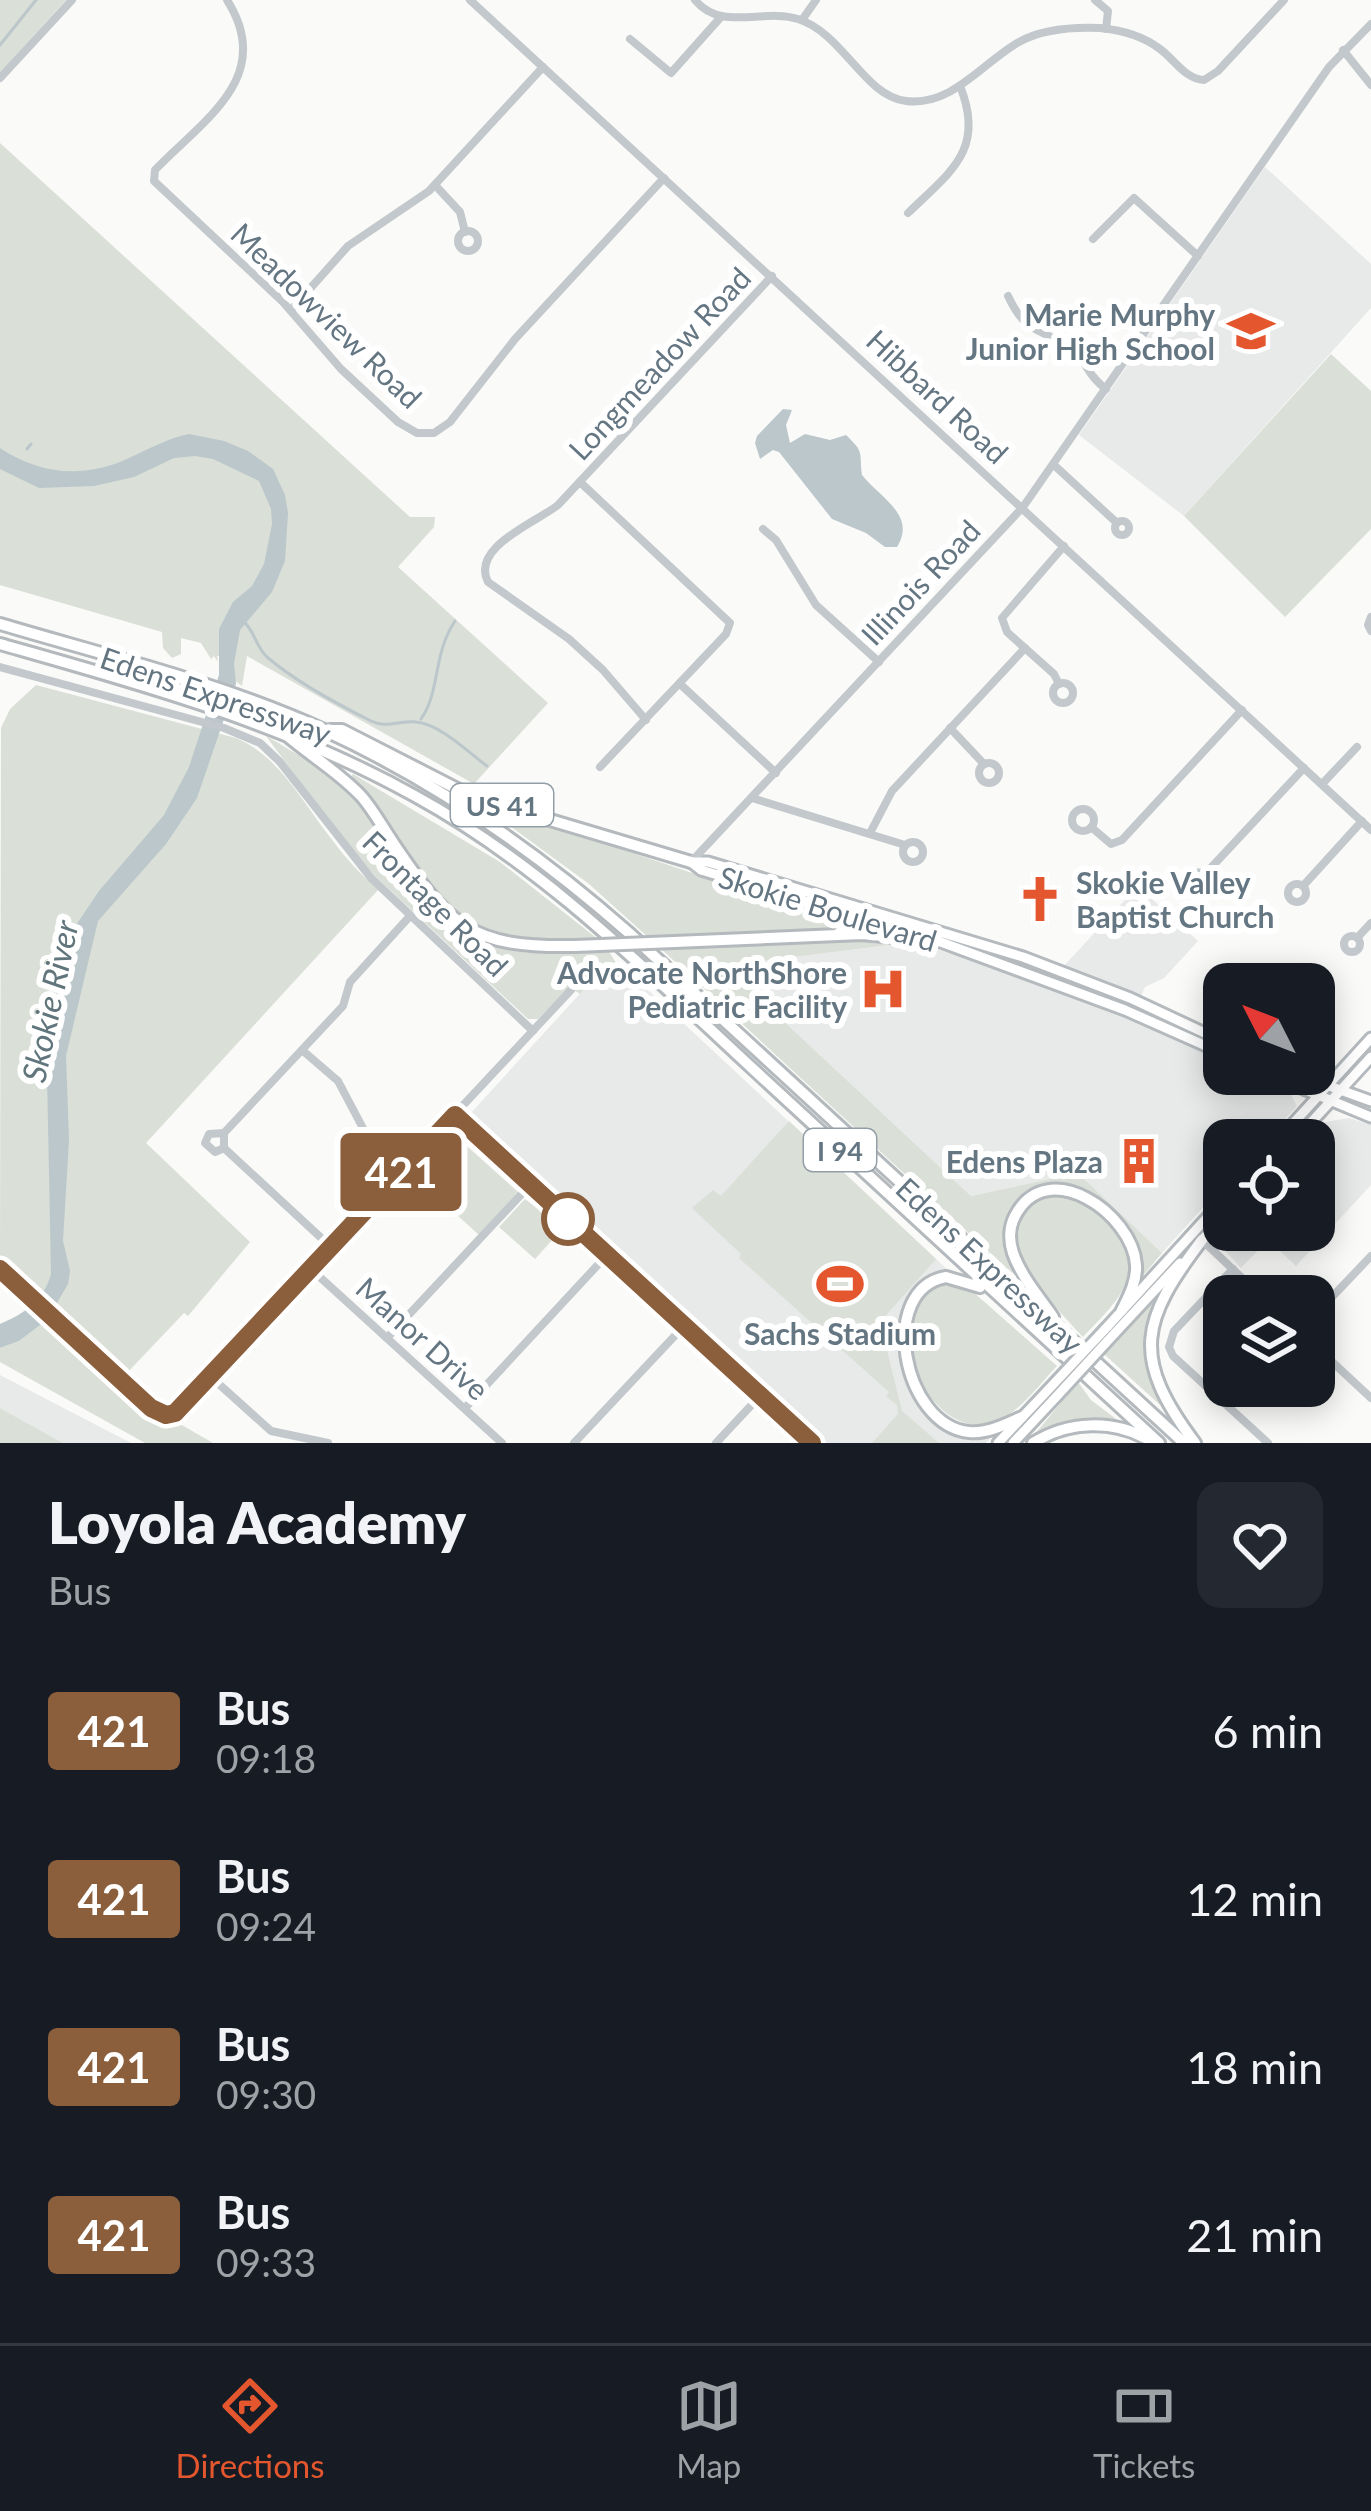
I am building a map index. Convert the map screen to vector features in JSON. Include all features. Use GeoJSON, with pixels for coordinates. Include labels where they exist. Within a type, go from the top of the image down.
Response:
{"type":"FeatureCollection","features":[{"type":"Feature","properties":{"kind":"highway","name":"Edens Expressway"},"geometry":{"type":"LineString","coordinates":[[0,624],[234,695],[322,730],[460,803],[566,878],[1184,1443]]}},
{"type":"Feature","properties":{"kind":"highway","name":"Edens Expressway"},"geometry":{"type":"LineString","coordinates":[[0,644],[210,704],[283,732],[420,798],[544,883],[612,938],[1156,1443]]}},
{"type":"Feature","properties":{"kind":"highway","name":"US 41"},"geometry":{"type":"LineString","coordinates":[[322,730],[342,730],[473,796],[691,862]]}},
{"type":"Feature","properties":{"kind":"highway","name":"US 41"},"geometry":{"type":"LineString","coordinates":[[283,732],[360,794],[433,900],[452,919],[487,938],[514,946],[895,934],[938,941]]}},
{"type":"Feature","properties":{"kind":"highway"},"geometry":{"type":"LineString","coordinates":[[835,936],[848,926],[847,910]]}},
{"type":"Feature","properties":{"kind":"highway"},"geometry":{"type":"LineString","coordinates":[[1069,1339],[1035,1292],[1011,1244],[1014,1218],[1034,1196],[1052,1189],[1072,1192],[1095,1203],[1114,1220],[1129,1241],[1136,1264],[1122,1310]]}},
{"type":"Feature","properties":{"kind":"highway"},"geometry":{"type":"LineString","coordinates":[[1195,1443],[1156,1373],[1150,1339],[1157,1306],[1202,1240]]}},
{"type":"Feature","properties":{"kind":"highway"},"geometry":{"type":"LineString","coordinates":[[993,1294],[957,1278],[927,1283],[911,1308],[907,1359],[921,1400],[946,1424],[974,1433],[1022,1417]]}},
{"type":"Feature","properties":{"kind":"highway"},"geometry":{"type":"LineString","coordinates":[[1033,1443],[1068,1428],[1096,1424],[1133,1431],[1156,1443]]}},
{"type":"Feature","properties":{"kind":"main road","name":"Skokie Boulevard"},"geometry":{"type":"LineString","coordinates":[[691,862],[701,870],[1037,962],[1203,1032]]}},
{"type":"Feature","properties":{"kind":"main road","name":"Skokie Boulevard"},"geometry":{"type":"LineString","coordinates":[[847,910],[1125,1010],[1203,1045]]}},
{"type":"Feature","properties":{"kind":"main road"},"geometry":{"type":"LineString","coordinates":[[1335,1077],[1371,1039]]}},
{"type":"Feature","properties":{"kind":"main road"},"geometry":{"type":"LineString","coordinates":[[1315,1119],[1371,1057]]}},
{"type":"Feature","properties":{"kind":"main road"},"geometry":{"type":"LineString","coordinates":[[1335,1089],[1371,1102]]}},
{"type":"Feature","properties":{"kind":"main road"},"geometry":{"type":"LineString","coordinates":[[1313,1095],[1371,1117]]}},
{"type":"Feature","properties":{"kind":"main road"},"geometry":{"type":"LineString","coordinates":[[1297,1119],[1317,1097]]}},
{"type":"Feature","properties":{"kind":"main road"},"geometry":{"type":"LineString","coordinates":[[1111,1330],[1122,1310],[1203,1221]]}},
{"type":"Feature","properties":{"kind":"main road"},"geometry":{"type":"LineString","coordinates":[[1013,1443],[1052,1393],[1202,1240]]}},
{"type":"Feature","properties":{"kind":"main road"},"geometry":{"type":"LineString","coordinates":[[998,1443],[1052,1393]]}},
{"type":"Feature","properties":{"kind":"street"},"geometry":{"type":"LineString","coordinates":[[0,78],[72,0]]}},
{"type":"Feature","properties":{"kind":"street","name":"Meadowview Road"},"geometry":{"type":"LineString","coordinates":[[227,0],[243,41],[238,81],[219,107],[155,170],[154,181],[291,310],[340,368],[398,422],[417,433],[434,433],[450,422],[515,339],[664,178]]}},
{"type":"Feature","properties":{"kind":"street","name":"Hibbard Road"},"geometry":{"type":"LineString","coordinates":[[470,0],[1371,830]]}},
{"type":"Feature","properties":{"kind":"street"},"geometry":{"type":"LineString","coordinates":[[695,0],[720,18],[764,14],[802,20],[830,36],[876,86],[898,100],[924,100],[959,86],[1031,37],[1062,30],[1106,29],[1144,39],[1191,77],[1204,80],[1284,0]]}},
{"type":"Feature","properties":{"kind":"street"},"geometry":{"type":"LineString","coordinates":[[802,20],[816,0]]}},
{"type":"Feature","properties":{"kind":"street"},"geometry":{"type":"LineString","coordinates":[[1095,0],[1108,14],[1106,29]]}},
{"type":"Feature","properties":{"kind":"street"},"geometry":{"type":"LineString","coordinates":[[630,39],[671,73],[720,18]]}},
{"type":"Feature","properties":{"kind":"street","name":"Illinois Road"},"geometry":{"type":"LineString","coordinates":[[691,862],[1023,507],[1343,50],[1371,24]]}},
{"type":"Feature","properties":{"kind":"street"},"geometry":{"type":"LineString","coordinates":[[1343,50],[1371,85]]}},
{"type":"Feature","properties":{"kind":"street"},"geometry":{"type":"LineString","coordinates":[[291,310],[348,246],[412,206],[435,185],[544,67]]}},
{"type":"Feature","properties":{"kind":"street"},"geometry":{"type":"LineString","coordinates":[[908,213],[951,172],[968,145],[970,119],[959,86]]}},
{"type":"Feature","properties":{"kind":"street"},"geometry":{"type":"LineString","coordinates":[[435,185],[460,212],[465,232]]}},
{"type":"Feature","properties":{"kind":"street"},"geometry":{"type":"LineString","coordinates":[[1093,239],[1134,198],[1198,256]]}},
{"type":"Feature","properties":{"kind":"street","name":"Longmeadow Road"},"geometry":{"type":"LineString","coordinates":[[646,719],[587,655],[547,621],[488,583],[483,574],[488,560],[510,535],[552,510],[772,276]]}},
{"type":"Feature","properties":{"kind":"street"},"geometry":{"type":"LineString","coordinates":[[1008,296],[1023,324],[1054,336],[1077,354],[1090,377],[1106,389]]}},
{"type":"Feature","properties":{"kind":"street"},"geometry":{"type":"LineString","coordinates":[[1054,465],[1117,523]]}},
{"type":"Feature","properties":{"kind":"street","name":"Longmeadow Road"},"geometry":{"type":"LineString","coordinates":[[580,482],[728,620],[726,634],[600,767]]}},
{"type":"Feature","properties":{"kind":"street"},"geometry":{"type":"LineString","coordinates":[[763,529],[776,540],[815,605],[879,662]]}},
{"type":"Feature","properties":{"kind":"street"},"geometry":{"type":"LineString","coordinates":[[1059,683],[1004,628],[1004,613],[1064,546]]}},
{"type":"Feature","properties":{"kind":"street"},"geometry":{"type":"LineString","coordinates":[[1371,617],[1371,631]]}},
{"type":"Feature","properties":{"kind":"street"},"geometry":{"type":"LineString","coordinates":[[870,833],[892,790],[1025,648]]}},
{"type":"Feature","properties":{"kind":"street","name":"Frontage Road"},"geometry":{"type":"LineString","coordinates":[[0,667],[249,736],[271,752],[346,850],[533,1031]]}},
{"type":"Feature","properties":{"kind":"street"},"geometry":{"type":"LineString","coordinates":[[680,684],[776,773]]}},
{"type":"Feature","properties":{"kind":"street"},"geometry":{"type":"LineString","coordinates":[[1091,827],[1111,844],[1119,843],[1242,710]]}},
{"type":"Feature","properties":{"kind":"street"},"geometry":{"type":"LineString","coordinates":[[950,728],[985,764]]}},
{"type":"Feature","properties":{"kind":"street"},"geometry":{"type":"LineString","coordinates":[[1322,784],[1357,747]]}},
{"type":"Feature","properties":{"kind":"street"},"geometry":{"type":"LineString","coordinates":[[1207,872],[1304,768]]}},
{"type":"Feature","properties":{"kind":"street"},"geometry":{"type":"LineString","coordinates":[[752,798],[905,845]]}},
{"type":"Feature","properties":{"kind":"street"},"geometry":{"type":"LineString","coordinates":[[1303,886],[1362,821]]}},
{"type":"Feature","properties":{"kind":"street"},"geometry":{"type":"LineString","coordinates":[[332,1247],[223,1140],[343,1006],[350,982],[410,916]]}},
{"type":"Feature","properties":{"kind":"street"},"geometry":{"type":"LineString","coordinates":[[1357,938],[1371,923]]}},
{"type":"Feature","properties":{"kind":"street"},"geometry":{"type":"LineString","coordinates":[[0,1269],[151,1408],[166,1415],[184,1407],[572,991]]}},
{"type":"Feature","properties":{"kind":"street"},"geometry":{"type":"LineString","coordinates":[[302,1050],[338,1081],[365,1132],[404,1169]]}},
{"type":"Feature","properties":{"kind":"street"},"geometry":{"type":"LineString","coordinates":[[455,1115],[812,1443]]}},
{"type":"Feature","properties":{"kind":"street"},"geometry":{"type":"LineString","coordinates":[[387,1338],[530,1184]]}},
{"type":"Feature","properties":{"kind":"street"},"geometry":{"type":"LineString","coordinates":[[1202,1240],[1239,1275]]}},
{"type":"Feature","properties":{"kind":"street"},"geometry":{"type":"LineString","coordinates":[[465,1408],[607,1255]]}},
{"type":"Feature","properties":{"kind":"street"},"geometry":{"type":"LineString","coordinates":[[1335,1295],[1370,1260]]}},
{"type":"Feature","properties":{"kind":"street","name":"Manor Drive"},"geometry":{"type":"LineString","coordinates":[[311,1269],[502,1443]]}},
{"type":"Feature","properties":{"kind":"street"},"geometry":{"type":"LineString","coordinates":[[1232,1269],[1174,1331],[1168,1347],[1268,1443]]}},
{"type":"Feature","properties":{"kind":"street"},"geometry":{"type":"LineString","coordinates":[[574,1443],[684,1326]]}},
{"type":"Feature","properties":{"kind":"street"},"geometry":{"type":"LineString","coordinates":[[1335,1365],[1371,1398]]}},
{"type":"Feature","properties":{"kind":"street"},"geometry":{"type":"LineString","coordinates":[[211,1377],[272,1431],[328,1443]]}},
{"type":"Feature","properties":{"kind":"street"},"geometry":{"type":"LineString","coordinates":[[716,1443],[760,1396]]}},
{"type":"Feature","properties":{"kind":"shaded area"},"geometry":{"type":"Polygon","coordinates":[[[0,0],[66,0],[0,72],[0,0]]]}},
{"type":"Feature","properties":{"kind":"shaded area"},"geometry":{"type":"Polygon","coordinates":[[[0,143],[410,517],[435,517],[434,527],[398,567],[548,703],[474,784],[247,656],[242,686],[234,680],[234,652],[217,656],[218,662],[201,643],[181,638],[181,654],[172,658],[163,648],[162,632],[0,585],[0,143]]]}},
{"type":"Feature","properties":{"kind":"shaded area","name":"Marie Murphy Junior High School"},"geometry":{"type":"Polygon","coordinates":[[[1265,167],[1371,264],[1371,308],[1184,516],[1079,435],[1265,167]]]}},
{"type":"Feature","properties":{"kind":"shaded area"},"geometry":{"type":"Polygon","coordinates":[[[1331,354],[1371,391],[1371,529],[1285,617],[1184,516],[1331,354]]]}},
{"type":"Feature","properties":{"kind":"shaded area"},"geometry":{"type":"Polygon","coordinates":[[[783,409],[792,410],[786,425],[790,443],[805,434],[830,440],[846,435],[856,446],[862,475],[894,508],[903,525],[897,547],[885,547],[832,519],[779,452],[773,450],[760,459],[757,436],[783,409]]]}},
{"type":"Feature","properties":{"kind":"shaded area"},"geometry":{"type":"Polygon","coordinates":[[[189,434],[248,451],[273,469],[288,513],[285,561],[272,592],[240,630],[236,684],[197,798],[166,844],[98,921],[66,1056],[69,1140],[63,1241],[68,1284],[47,1320],[19,1341],[0,1348],[0,1324],[32,1305],[51,1274],[47,1074],[70,969],[72,931],[99,891],[164,815],[189,767],[219,675],[219,629],[233,602],[252,586],[264,564],[272,524],[259,481],[213,459],[174,458],[134,477],[94,486],[39,488],[0,469],[0,448],[30,464],[77,471],[110,465],[189,434]]]}},
{"type":"Feature","properties":{"kind":"shaded area"},"geometry":{"type":"Polygon","coordinates":[[[36,685],[252,746],[279,769],[343,854],[378,890],[146,1143],[250,1242],[188,1316],[184,1313],[126,1374],[0,1263],[1,728],[10,709],[36,685]]]}},
{"type":"Feature","properties":{"kind":"shaded area"},"geometry":{"type":"Polygon","coordinates":[[[266,736],[302,757],[357,802],[417,889],[451,924],[505,949],[543,953],[608,950],[616,963],[608,963],[580,994],[569,987],[538,1019],[528,1019],[375,876],[266,736]]]}},
{"type":"Feature","properties":{"kind":"shaded area"},"geometry":{"type":"Polygon","coordinates":[[[353,774],[500,862],[599,940],[510,937],[467,920],[427,883],[350,778],[353,774]]]}},
{"type":"Feature","properties":{"kind":"shaded area"},"geometry":{"type":"Polygon","coordinates":[[[489,806],[839,917],[845,923],[838,928],[649,938],[489,806]]]}},
{"type":"Feature","properties":{"kind":"shaded area"},"geometry":{"type":"Polygon","coordinates":[[[1138,886],[1198,941],[1164,978],[1145,987],[1140,999],[1062,968],[1138,886]]]}},
{"type":"Feature","properties":{"kind":"shaded area"},"geometry":{"type":"Polygon","coordinates":[[[899,938],[913,942],[738,964],[733,974],[971,1196],[1078,1173],[1162,1253],[1141,1278],[1138,1251],[1123,1220],[1100,1199],[1075,1188],[1049,1186],[1026,1193],[1011,1209],[1006,1234],[1015,1268],[1012,1273],[660,948],[899,938]]]}},
{"type":"Feature","properties":{"kind":"shaded area","name":"Edens Plaza"},"geometry":{"type":"Polygon","coordinates":[[[913,942],[1030,978],[1203,1052],[1203,1095],[1291,1095],[1297,1106],[1285,1119],[1203,1119],[1203,1207],[1162,1253],[1078,1173],[971,1196],[733,974],[738,964],[913,942]]]}},
{"type":"Feature","properties":{"kind":"shaded area"},"geometry":{"type":"Polygon","coordinates":[[[608,963],[619,963],[950,1272],[924,1279],[909,1296],[899,1338],[904,1372],[913,1398],[936,1425],[963,1436],[994,1434],[986,1443],[827,1443],[469,1115],[608,963]]]}},
{"type":"Feature","properties":{"kind":"shaded area"},"geometry":{"type":"Polygon","coordinates":[[[1349,1118],[1371,1125],[1371,1185],[1335,1224],[1335,1120],[1349,1118]]]}},
{"type":"Feature","properties":{"kind":"shaded area","name":"Sachs Stadium"},"geometry":{"type":"Polygon","coordinates":[[[789,1121],[936,1259],[880,1322],[902,1411],[939,1443],[872,1443],[898,1414],[897,1405],[886,1396],[889,1392],[739,1258],[741,1254],[692,1208],[713,1190],[721,1196],[789,1121]]]}},
{"type":"Feature","properties":{"kind":"shaded area"},"geometry":{"type":"Polygon","coordinates":[[[451,1132],[518,1192],[479,1235],[412,1174],[451,1132]]]}},
{"type":"Feature","properties":{"kind":"shaded area"},"geometry":{"type":"Polygon","coordinates":[[[1054,1194],[1082,1202],[1110,1221],[1128,1247],[1131,1261],[1121,1293],[1083,1337],[1037,1284],[1016,1240],[1016,1221],[1028,1205],[1054,1194]]]}},
{"type":"Feature","properties":{"kind":"shaded area"},"geometry":{"type":"Polygon","coordinates":[[[525,1199],[563,1228],[535,1259],[499,1227],[525,1199]]]}},
{"type":"Feature","properties":{"kind":"shaded area"},"geometry":{"type":"Polygon","coordinates":[[[1225,1251],[1257,1251],[1241,1268],[1225,1251]]]}},
{"type":"Feature","properties":{"kind":"shaded area"},"geometry":{"type":"Polygon","coordinates":[[[1280,1251],[1310,1251],[1296,1266],[1280,1251]]]}},
{"type":"Feature","properties":{"kind":"shaded area"},"geometry":{"type":"Polygon","coordinates":[[[950,1282],[972,1291],[1057,1366],[1020,1405],[994,1423],[967,1423],[944,1411],[926,1391],[914,1365],[909,1338],[913,1313],[926,1293],[950,1282]]]}},
{"type":"Feature","properties":{"kind":"shaded area"},"geometry":{"type":"Polygon","coordinates":[[[1154,1301],[1146,1344],[1165,1403],[1160,1405],[1103,1353],[1154,1301]]]}},
{"type":"Feature","properties":{"kind":"shaded area"},"geometry":{"type":"Polygon","coordinates":[[[47,1320],[152,1418],[173,1420],[213,1443],[145,1443],[0,1362],[0,1348],[19,1341],[47,1320]]]}},
{"type":"Feature","properties":{"kind":"shaded area"},"geometry":{"type":"Polygon","coordinates":[[[0,1375],[131,1443],[63,1443],[0,1408],[0,1375]]]}},
{"type":"Feature","properties":{"kind":"shaded area"},"geometry":{"type":"Polygon","coordinates":[[[1078,1382],[1091,1400],[1124,1425],[1076,1425],[1030,1440],[1078,1382]]]}},
{"type":"Feature","properties":{"kind":"shaded area"},"geometry":{"type":"Polygon","coordinates":[[[0,1408],[63,1443],[0,1443],[0,1408]]]}},
{"type":"Feature","properties":{"kind":"waterway"},"geometry":{"type":"LineString","coordinates":[[0,45],[36,0]]}},
{"type":"Feature","properties":{"kind":"waterway"},"geometry":{"type":"LineString","coordinates":[[27,449],[31,444]]}},
{"type":"Feature","properties":{"kind":"waterway"},"geometry":{"type":"LineString","coordinates":[[242,620],[267,657],[317,692],[377,723],[416,722],[435,728],[487,766]]}},
{"type":"Feature","properties":{"kind":"waterway"},"geometry":{"type":"LineString","coordinates":[[421,719],[455,621]]}},
{"type":"Feature","properties":{"kind":"bus line","name":"421"},"geometry":{"type":"LineString","coordinates":[[0,1269],[151,1408],[166,1415],[175,1413],[455,1115],[812,1443]]}},
{"type":"Feature","properties":{"kind":"place","name":"Marie Murphy Junior High School"},"geometry":{"type":"Point","coordinates":[1251,331]}},
{"type":"Feature","properties":{"kind":"place","name":"Skokie Valley Baptist Church"},"geometry":{"type":"Point","coordinates":[1040,899]}},
{"type":"Feature","properties":{"kind":"place","name":"Advocate NorthShore Pediatric Facility"},"geometry":{"type":"Point","coordinates":[883,989]}},
{"type":"Feature","properties":{"kind":"place","name":"Edens Plaza"},"geometry":{"type":"Point","coordinates":[1139,1161]}},
{"type":"Feature","properties":{"kind":"place","name":"Sachs Stadium"},"geometry":{"type":"Point","coordinates":[840,1284]}},
{"type":"Feature","properties":{"kind":"water label","name":"Skokie River"},"geometry":{"type":"Point","coordinates":[49,1001]}}]}
